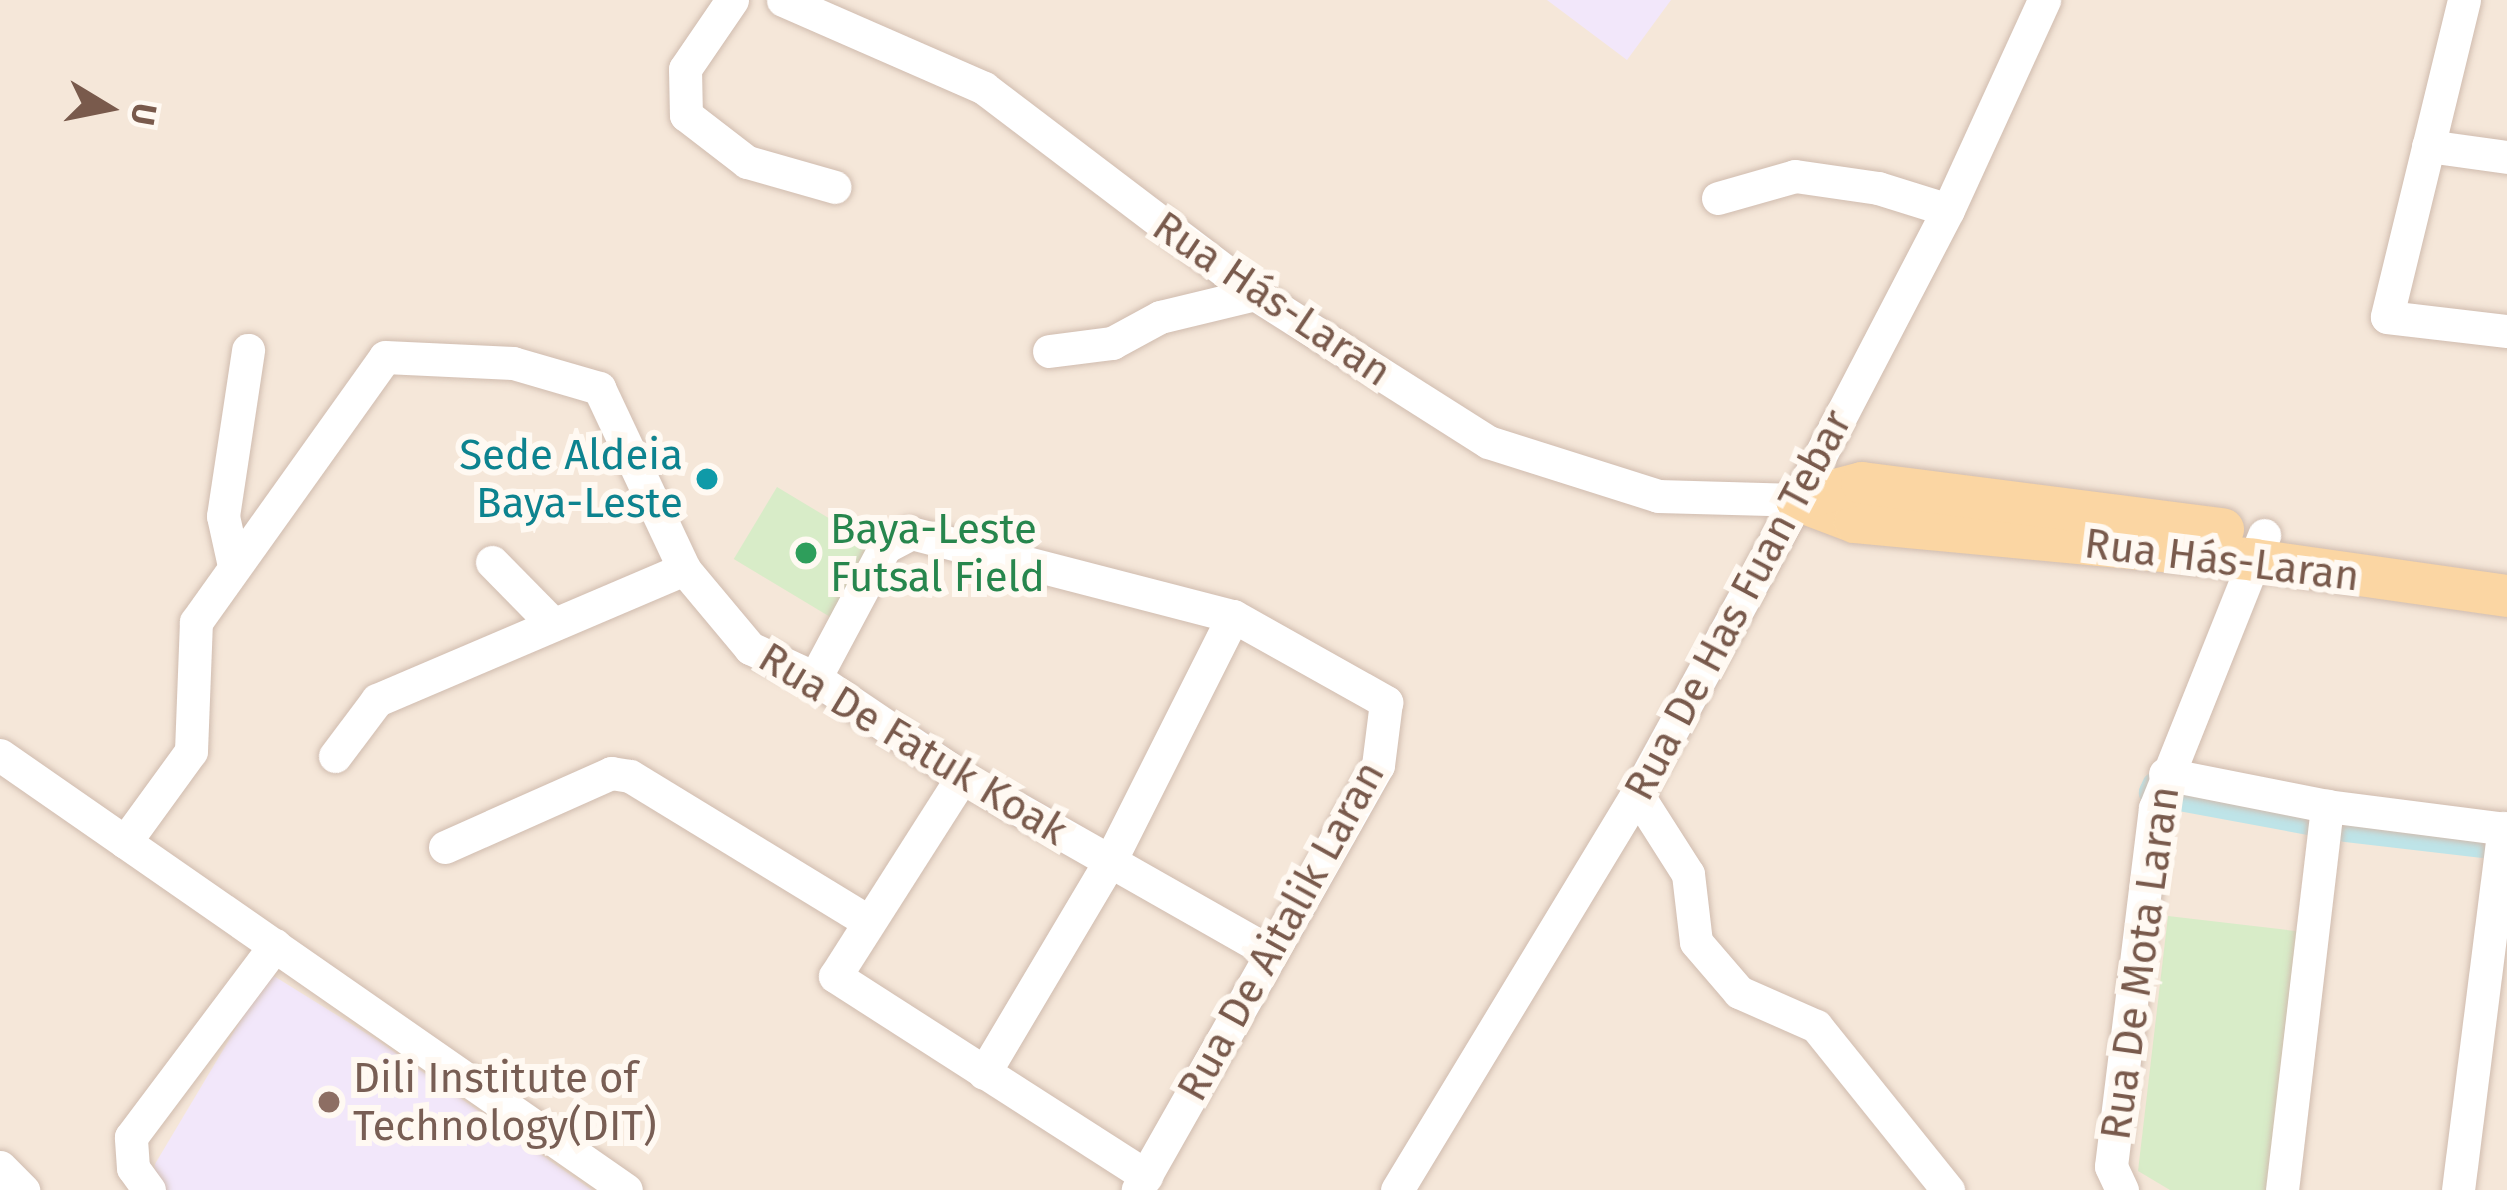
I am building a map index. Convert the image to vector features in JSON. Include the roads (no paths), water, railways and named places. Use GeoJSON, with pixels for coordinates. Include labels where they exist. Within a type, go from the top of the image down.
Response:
{"type":"FeatureCollection","features":[{"type":"Feature","properties":{"kind":"main road","name":"Rua Hás-Laran"},"geometry":{"type":"LineString","coordinates":[[1797,500],[1862,483],[2259,547],[2507,596]]}},
{"type":"Feature","properties":{"kind":"main road","name":"Rua Hás-Laran"},"geometry":{"type":"LineString","coordinates":[[2259,547],[2507,569]]}},
{"type":"Feature","properties":{"kind":"street"},"geometry":{"type":"LineString","coordinates":[[732,0],[685,69],[686,115],[747,162],[835,187]]}},
{"type":"Feature","properties":{"kind":"street","name":"Rua Hás-Laran"},"geometry":{"type":"LineString","coordinates":[[783,0],[984,88],[1256,294],[1488,442],[1658,496],[1797,500]]}},
{"type":"Feature","properties":{"kind":"street","name":"Rua De Has Fuan Tebar"},"geometry":{"type":"LineString","coordinates":[[1399,1189],[1636,794],[1797,500],[1948,210],[2044,0]]}},
{"type":"Feature","properties":{"kind":"street"},"geometry":{"type":"LineString","coordinates":[[2464,0],[2387,317],[2507,331]]}},
{"type":"Feature","properties":{"kind":"street"},"geometry":{"type":"LineString","coordinates":[[2428,146],[2507,157]]}},
{"type":"Feature","properties":{"kind":"street"},"geometry":{"type":"LineString","coordinates":[[1718,198],[1795,176],[1877,188],[1948,210]]}},
{"type":"Feature","properties":{"kind":"street"},"geometry":{"type":"LineString","coordinates":[[1049,351],[1112,344],[1160,317],[1256,294]]}},
{"type":"Feature","properties":{"kind":"street"},"geometry":{"type":"LineString","coordinates":[[234,566],[223,516],[248,350]]}},
{"type":"Feature","properties":{"kind":"street","name":"Rua De Fatuk Koak"},"geometry":{"type":"LineString","coordinates":[[125,842],[183,772],[193,730],[187,699],[196,622],[385,357],[513,364],[599,388],[684,569],[750,648],[814,677],[962,777],[1270,952]]}},
{"type":"Feature","properties":{"kind":"street","name":"Rua De Aitalik Laran"},"geometry":{"type":"LineString","coordinates":[[814,677],[886,547],[911,533],[1233,616],[1386,702],[1378,764],[1142,1183]]}},
{"type":"Feature","properties":{"kind":"street","name":"Rua De Mota Laran"},"geometry":{"type":"LineString","coordinates":[[2122,1190],[2111,1166],[2155,808],[2164,774],[2259,547]]}},
{"type":"Feature","properties":{"kind":"street"},"geometry":{"type":"LineString","coordinates":[[492,562],[552,623]]}},
{"type":"Feature","properties":{"kind":"street"},"geometry":{"type":"LineString","coordinates":[[335,756],[377,700],[684,569]]}},
{"type":"Feature","properties":{"kind":"street"},"geometry":{"type":"LineString","coordinates":[[984,1072],[1110,861],[1233,616]]}},
{"type":"Feature","properties":{"kind":"street"},"geometry":{"type":"LineString","coordinates":[[0,755],[626,1190]]}},
{"type":"Feature","properties":{"kind":"street"},"geometry":{"type":"LineString","coordinates":[[445,847],[611,773],[631,776],[864,920]]}},
{"type":"Feature","properties":{"kind":"street"},"geometry":{"type":"LineString","coordinates":[[2164,774],[2325,821],[2504,839],[2458,1190]]}},
{"type":"Feature","properties":{"kind":"street"},"geometry":{"type":"LineString","coordinates":[[962,777],[836,963],[841,987],[984,1072],[1142,1183]]}},
{"type":"Feature","properties":{"kind":"street"},"geometry":{"type":"LineString","coordinates":[[1636,794],[1688,874],[1696,942],[1739,992],[1816,1026],[1948,1190]]}},
{"type":"Feature","properties":{"kind":"street"},"geometry":{"type":"LineString","coordinates":[[2282,1190],[2325,821]]}},
{"type":"Feature","properties":{"kind":"street"},"geometry":{"type":"LineString","coordinates":[[149,1190],[133,1168],[131,1137],[275,945]]}},
{"type":"Feature","properties":{"kind":"street"},"geometry":{"type":"LineString","coordinates":[[0,1167],[23,1190]]}},
{"type":"Feature","properties":{"kind":"waterway"},"geometry":{"type":"LineString","coordinates":[[2155,785],[2152,792],[2346,828],[2507,847]]}},
{"type":"Feature","properties":{"kind":"place","name":"Sede Aldeia Baya-Leste"},"geometry":{"type":"Point","coordinates":[707,479]}},
{"type":"Feature","properties":{"kind":"place","name":"Baya-Leste Futsal Field"},"geometry":{"type":"Point","coordinates":[806,553]}},
{"type":"Feature","properties":{"kind":"place","name":"Dili Institute of Technology(DIT)"},"geometry":{"type":"Point","coordinates":[329,1102]}}]}
